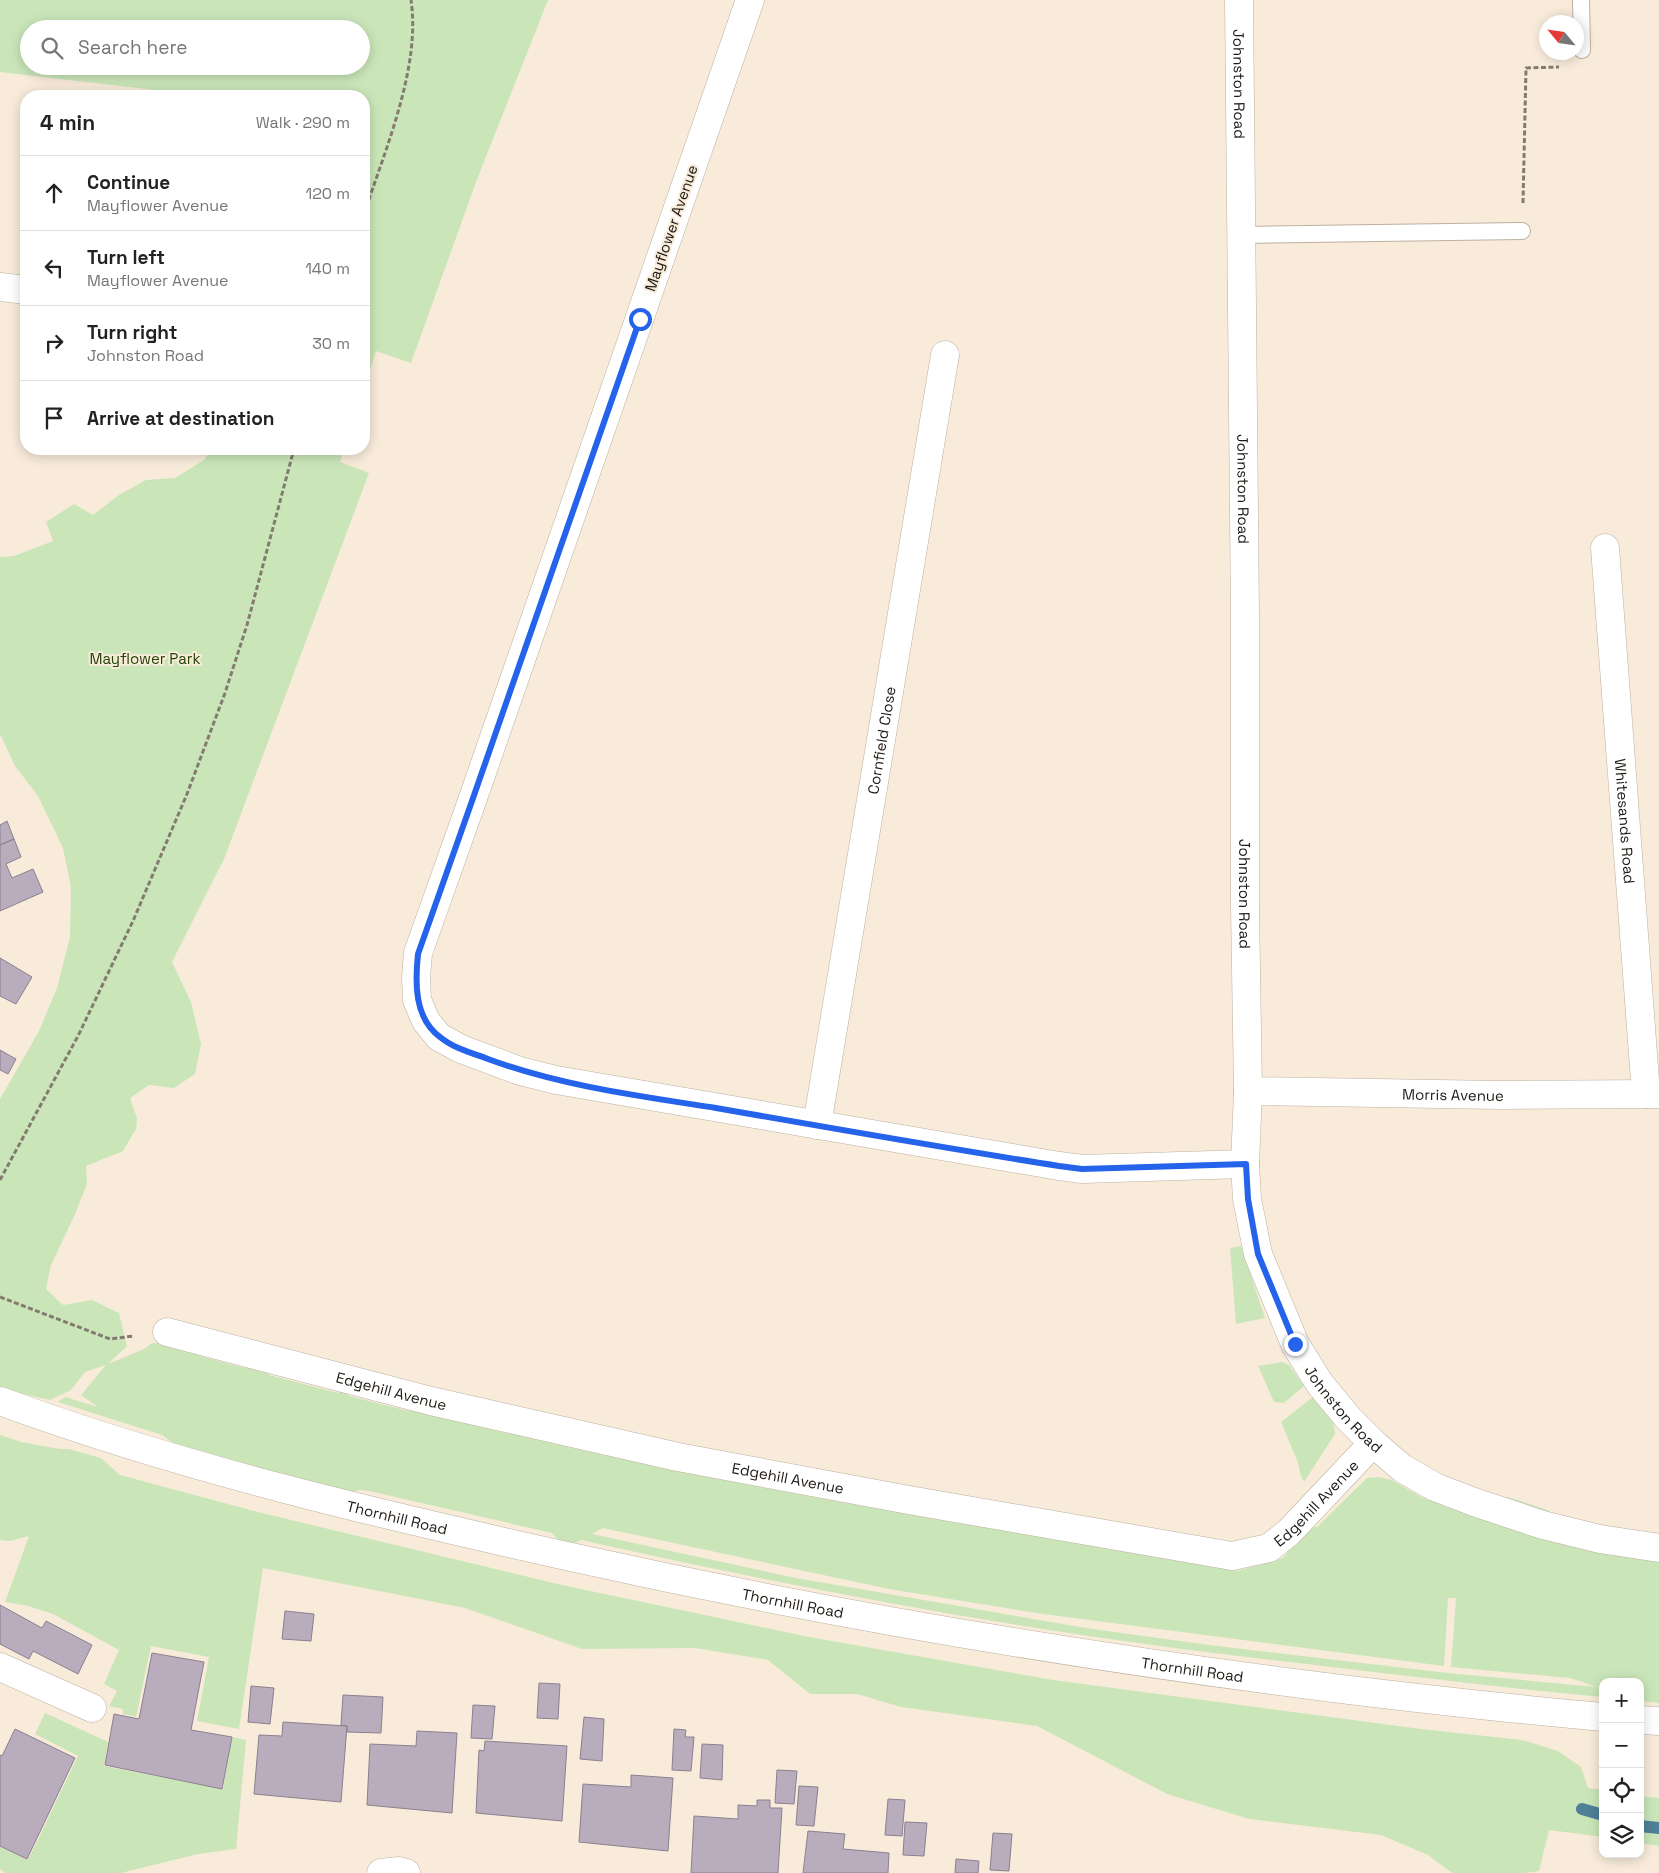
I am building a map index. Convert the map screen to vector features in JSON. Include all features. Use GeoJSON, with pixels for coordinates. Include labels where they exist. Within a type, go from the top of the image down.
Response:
{"type":"FeatureCollection","features":[{"type":"Feature","properties":{"kind":"street","name":"Mayflower Avenue"},"geometry":{"type":"LineString","coordinates":[[750,0],[418,954],[417,1000],[426,1021],[439,1037],[461,1049],[520,1071],[585,1086],[1029,1162],[1082,1169],[1246,1164]]}},
{"type":"Feature","properties":{"kind":"street","name":"Johnston Road"},"geometry":{"type":"LineString","coordinates":[[1238,0],[1245,618],[1245,897],[1248,1091],[1246,1164],[1248,1199],[1258,1254],[1292,1336],[1320,1384],[1348,1418],[1402,1468],[1435,1487],[1474,1502],[1562,1529],[1600,1538],[1659,1548]]}},
{"type":"Feature","properties":{"kind":"street"},"geometry":{"type":"LineString","coordinates":[[0,287],[20,289]]}},
{"type":"Feature","properties":{"kind":"street","name":"Cornfield Close"},"geometry":{"type":"LineString","coordinates":[[817,1125],[944,354]]}},
{"type":"Feature","properties":{"kind":"street","name":"Whitesands Road"},"geometry":{"type":"LineString","coordinates":[[1606,548],[1652,1094]]}},
{"type":"Feature","properties":{"kind":"street","name":"Morris Avenue"},"geometry":{"type":"LineString","coordinates":[[1248,1091],[1499,1095],[1652,1094]]}},
{"type":"Feature","properties":{"kind":"street","name":"Edgehill Avenue"},"geometry":{"type":"LineString","coordinates":[[167,1332],[431,1401],[678,1457],[909,1500],[1232,1556],[1269,1548],[1289,1532],[1373,1443]]}},
{"type":"Feature","properties":{"kind":"street","name":"Thornhill Road"},"geometry":{"type":"LineString","coordinates":[[0,1400],[96,1434],[283,1490],[454,1531],[745,1594],[1002,1641],[1222,1674],[1450,1702],[1599,1717]]}},
{"type":"Feature","properties":{"kind":"street"},"geometry":{"type":"LineString","coordinates":[[0,1667],[92,1708]]}},
{"type":"Feature","properties":{"kind":"street"},"geometry":{"type":"LineString","coordinates":[[1644,1720],[1659,1722]]}},
{"type":"Feature","properties":{"kind":"street"},"geometry":{"type":"LineString","coordinates":[[381,1873],[399,1871],[406,1873]]}},
{"type":"Feature","properties":{"kind":"lane"},"geometry":{"type":"LineString","coordinates":[[1581,0],[1581,15]]}},
{"type":"Feature","properties":{"kind":"lane"},"geometry":{"type":"LineString","coordinates":[[1240,235],[1522,231]]}},
{"type":"Feature","properties":{"kind":"path"},"geometry":{"type":"LineString","coordinates":[[370,196],[392,130],[411,52],[413,18],[411,0]]}},
{"type":"Feature","properties":{"kind":"path"},"geometry":{"type":"LineString","coordinates":[[1522,231],[1526,68],[1582,67],[1582,60]]}},
{"type":"Feature","properties":{"kind":"path"},"geometry":{"type":"LineString","coordinates":[[0,1180],[78,1036],[133,921],[187,794],[225,693],[247,625],[292,455]]}},
{"type":"Feature","properties":{"kind":"path"},"geometry":{"type":"LineString","coordinates":[[0,1297],[110,1339],[167,1332]]}},
{"type":"Feature","properties":{"kind":"green space"},"geometry":{"type":"Polygon","coordinates":[[[0,0],[548,0],[476,182],[411,363],[376,351],[370,370],[370,90],[154,90],[26,75],[370,75],[370,20],[20,20],[20,74],[0,72],[0,0]]]}},
{"type":"Feature","properties":{"kind":"green space","name":"Mayflower Park"},"geometry":{"type":"Polygon","coordinates":[[[208,455],[342,455],[340,462],[369,473],[224,859],[172,962],[191,1002],[201,1044],[195,1074],[174,1088],[149,1085],[130,1098],[137,1118],[136,1129],[123,1151],[86,1166],[87,1184],[51,1265],[46,1289],[63,1305],[92,1300],[119,1313],[127,1346],[108,1364],[144,1349],[152,1343],[187,1345],[200,1356],[245,1368],[254,1360],[265,1366],[269,1375],[338,1393],[345,1390],[349,1396],[409,1411],[419,1394],[481,1422],[481,1427],[509,1434],[515,1429],[543,1436],[546,1442],[644,1464],[942,1520],[945,1511],[1001,1528],[1001,1530],[1128,1552],[1141,1546],[1182,1558],[1183,1562],[1237,1571],[1283,1558],[1290,1548],[1295,1533],[1306,1528],[1317,1527],[1367,1478],[1379,1477],[1392,1480],[1423,1498],[1431,1497],[1445,1507],[1471,1508],[1507,1497],[1547,1510],[1567,1526],[1659,1554],[1659,1703],[1644,1701],[1644,1678],[1599,1678],[1599,1697],[1197,1651],[1072,1634],[861,1598],[581,1540],[570,1545],[558,1540],[552,1533],[369,1491],[359,1490],[343,1496],[240,1467],[209,1453],[173,1443],[162,1435],[58,1402],[65,1397],[98,1407],[81,1395],[106,1365],[85,1372],[71,1390],[50,1400],[13,1392],[0,1387],[0,1099],[39,1031],[57,988],[70,937],[71,887],[63,848],[38,796],[15,766],[0,734],[0,557],[14,556],[53,541],[46,522],[74,504],[93,515],[119,495],[146,480],[175,478],[204,460],[208,455]],[[603,1528],[592,1534],[796,1578],[1086,1628],[1209,1645],[1448,1673],[1597,1687],[1570,1678],[1451,1667],[1456,1598],[1448,1598],[1444,1666],[1036,1613],[889,1589],[603,1528]]]}},
{"type":"Feature","properties":{"kind":"green space"},"geometry":{"type":"Polygon","coordinates":[[[1241,1246],[1265,1318],[1236,1324],[1230,1248],[1241,1246]]]}},
{"type":"Feature","properties":{"kind":"green space"},"geometry":{"type":"Polygon","coordinates":[[[1282,1362],[1289,1365],[1304,1386],[1284,1403],[1274,1402],[1258,1366],[1282,1362]]]}},
{"type":"Feature","properties":{"kind":"green space"},"geometry":{"type":"Polygon","coordinates":[[[1313,1397],[1331,1418],[1335,1434],[1304,1482],[1281,1422],[1313,1397]]]}},
{"type":"Feature","properties":{"kind":"green space"},"geometry":{"type":"Polygon","coordinates":[[[0,1435],[21,1442],[69,1449],[101,1458],[120,1475],[262,1513],[562,1585],[809,1637],[1053,1680],[1421,1729],[1522,1740],[1558,1751],[1581,1767],[1588,1788],[1599,1789],[1599,1836],[1549,1830],[1539,1871],[1525,1873],[1452,1873],[1428,1855],[1381,1835],[1249,1819],[1167,1794],[1037,1726],[901,1707],[857,1694],[810,1694],[768,1660],[695,1648],[582,1649],[465,1608],[263,1568],[239,1729],[197,1721],[209,1657],[151,1646],[136,1717],[123,1714],[123,1709],[109,1706],[117,1691],[104,1684],[119,1650],[53,1614],[28,1606],[5,1602],[29,1536],[10,1541],[0,1540],[0,1435]]]}},
{"type":"Feature","properties":{"kind":"green space"},"geometry":{"type":"Polygon","coordinates":[[[45,1713],[108,1742],[104,1766],[223,1789],[232,1737],[246,1740],[236,1849],[198,1854],[121,1873],[5,1873],[0,1869],[0,1846],[28,1860],[78,1756],[35,1734],[45,1713]]]}},
{"type":"Feature","properties":{"kind":"green space"},"geometry":{"type":"Polygon","coordinates":[[[1644,1796],[1659,1798],[1659,1846],[1644,1844],[1644,1796]]]}},
{"type":"Feature","properties":{"kind":"building"},"geometry":{"type":"Polygon","coordinates":[[[7,821],[14,839],[0,845],[0,825],[7,821]]]}},
{"type":"Feature","properties":{"kind":"building"},"geometry":{"type":"Polygon","coordinates":[[[14,839],[21,857],[6,864],[12,878],[33,869],[43,892],[0,911],[0,845],[14,839]]]}},
{"type":"Feature","properties":{"kind":"building"},"geometry":{"type":"Polygon","coordinates":[[[0,958],[32,977],[16,1004],[0,996],[0,958]]]}},
{"type":"Feature","properties":{"kind":"building"},"geometry":{"type":"Polygon","coordinates":[[[0,1050],[16,1059],[8,1074],[0,1070],[0,1050]]]}},
{"type":"Feature","properties":{"kind":"building"},"geometry":{"type":"Polygon","coordinates":[[[0,1605],[42,1628],[46,1621],[92,1645],[78,1674],[33,1651],[29,1659],[0,1644],[0,1605]]]}},
{"type":"Feature","properties":{"kind":"building"},"geometry":{"type":"Polygon","coordinates":[[[285,1611],[314,1614],[311,1641],[282,1639],[285,1611]]]}},
{"type":"Feature","properties":{"kind":"building"},"geometry":{"type":"Polygon","coordinates":[[[152,1653],[204,1662],[191,1730],[232,1737],[222,1789],[105,1765],[114,1714],[139,1719],[152,1653]]]}},
{"type":"Feature","properties":{"kind":"building"},"geometry":{"type":"Polygon","coordinates":[[[539,1683],[560,1684],[558,1719],[537,1718],[539,1683]]]}},
{"type":"Feature","properties":{"kind":"building"},"geometry":{"type":"Polygon","coordinates":[[[251,1686],[274,1688],[270,1724],[248,1722],[251,1686]]]}},
{"type":"Feature","properties":{"kind":"building"},"geometry":{"type":"Polygon","coordinates":[[[343,1695],[383,1697],[381,1733],[347,1732],[347,1726],[341,1725],[343,1695]]]}},
{"type":"Feature","properties":{"kind":"building"},"geometry":{"type":"Polygon","coordinates":[[[473,1705],[495,1706],[492,1739],[471,1738],[473,1705]]]}},
{"type":"Feature","properties":{"kind":"building"},"geometry":{"type":"Polygon","coordinates":[[[584,1717],[604,1719],[602,1761],[580,1759],[584,1717]]]}},
{"type":"Feature","properties":{"kind":"building"},"geometry":{"type":"Polygon","coordinates":[[[283,1722],[347,1726],[341,1802],[254,1794],[259,1735],[282,1736],[283,1722]]]}},
{"type":"Feature","properties":{"kind":"building"},"geometry":{"type":"Polygon","coordinates":[[[15,1729],[75,1758],[27,1859],[0,1846],[0,1755],[2,1756],[15,1729]]]}},
{"type":"Feature","properties":{"kind":"building"},"geometry":{"type":"Polygon","coordinates":[[[674,1729],[686,1730],[685,1737],[694,1737],[691,1771],[672,1770],[674,1729]]]}},
{"type":"Feature","properties":{"kind":"building"},"geometry":{"type":"Polygon","coordinates":[[[417,1731],[457,1733],[452,1813],[367,1805],[370,1744],[416,1746],[417,1731]]]}},
{"type":"Feature","properties":{"kind":"building"},"geometry":{"type":"Polygon","coordinates":[[[485,1741],[567,1746],[562,1821],[476,1813],[479,1750],[484,1751],[485,1741]]]}},
{"type":"Feature","properties":{"kind":"building"},"geometry":{"type":"Polygon","coordinates":[[[702,1744],[723,1745],[722,1780],[700,1778],[702,1744]]]}},
{"type":"Feature","properties":{"kind":"building"},"geometry":{"type":"Polygon","coordinates":[[[777,1770],[797,1771],[794,1804],[775,1803],[777,1770]]]}},
{"type":"Feature","properties":{"kind":"building"},"geometry":{"type":"Polygon","coordinates":[[[631,1775],[673,1778],[668,1851],[579,1842],[583,1784],[631,1787],[631,1775]]]}},
{"type":"Feature","properties":{"kind":"building"},"geometry":{"type":"Polygon","coordinates":[[[799,1786],[818,1787],[814,1826],[796,1825],[799,1786]]]}},
{"type":"Feature","properties":{"kind":"building"},"geometry":{"type":"Polygon","coordinates":[[[888,1799],[905,1800],[902,1836],[885,1835],[888,1799]]]}},
{"type":"Feature","properties":{"kind":"building"},"geometry":{"type":"Polygon","coordinates":[[[757,1800],[770,1800],[770,1808],[782,1808],[778,1873],[691,1873],[694,1816],[738,1819],[738,1805],[757,1806],[757,1800]]]}},
{"type":"Feature","properties":{"kind":"building"},"geometry":{"type":"Polygon","coordinates":[[[905,1822],[927,1823],[924,1856],[903,1855],[905,1822]]]}},
{"type":"Feature","properties":{"kind":"building"},"geometry":{"type":"Polygon","coordinates":[[[808,1831],[845,1834],[843,1849],[889,1853],[888,1873],[803,1873],[808,1831]]]}},
{"type":"Feature","properties":{"kind":"building"},"geometry":{"type":"Polygon","coordinates":[[[993,1833],[1012,1834],[1009,1871],[990,1870],[993,1833]]]}},
{"type":"Feature","properties":{"kind":"building"},"geometry":{"type":"Polygon","coordinates":[[[956,1859],[979,1861],[978,1873],[955,1873],[956,1859]]]}},
{"type":"Feature","properties":{"kind":"waterway"},"geometry":{"type":"LineString","coordinates":[[1582,1809],[1599,1814]]}},
{"type":"Feature","properties":{"kind":"waterway"},"geometry":{"type":"LineString","coordinates":[[1644,1826],[1659,1828]]}},
{"type":"Feature","properties":{"kind":"route"},"geometry":{"type":"LineString","coordinates":[[640,319],[418,954],[417,1000],[426,1021],[439,1037],[461,1049],[520,1071],[556,1080],[633,1094],[1082,1169],[1246,1164],[1251,1222],[1258,1254],[1274,1297],[1295,1344]]}}]}
